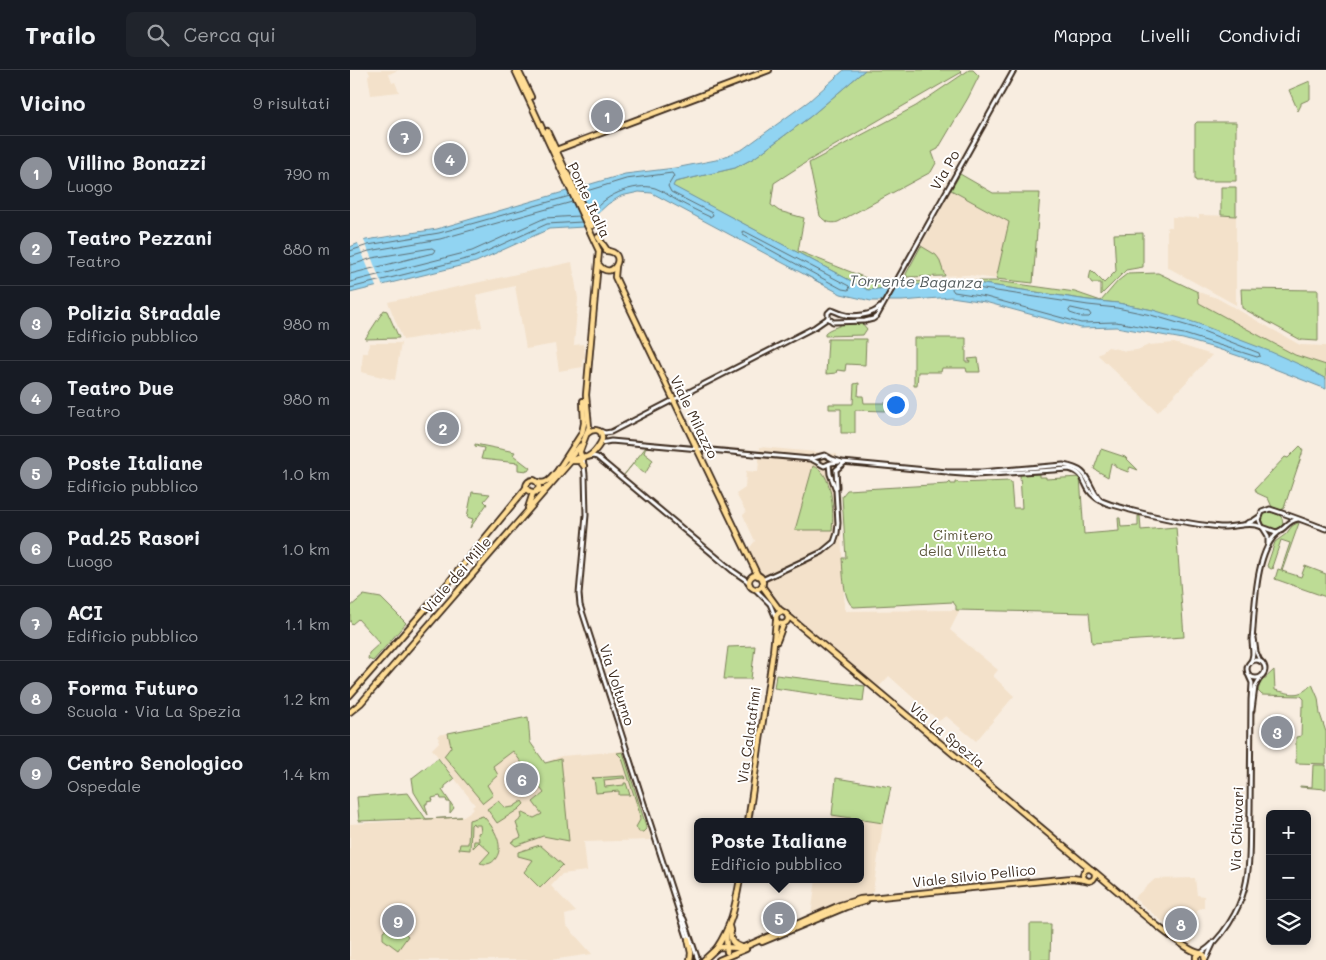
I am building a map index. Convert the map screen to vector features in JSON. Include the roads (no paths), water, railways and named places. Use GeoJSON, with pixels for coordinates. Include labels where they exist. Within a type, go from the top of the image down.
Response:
{"type":"FeatureCollection","features":[{"type":"Feature","properties":{"kind":"main road","name":"Ponte Italia"},"geometry":{"type":"LineString","coordinates":[[516,70],[600,246],[599,255]]}},
{"type":"Feature","properties":{"kind":"main road"},"geometry":{"type":"LineString","coordinates":[[556,153],[770,70]]}},
{"type":"Feature","properties":{"kind":"main road","name":"Ponte Italia"},"geometry":{"type":"LineString","coordinates":[[600,246],[607,250]]}},
{"type":"Feature","properties":{"kind":"main road"},"geometry":{"type":"LineString","coordinates":[[558,470],[589,428],[586,403],[589,362],[598,261],[599,255],[607,250],[612,251],[618,260],[612,270],[606,270],[600,266],[598,261]]}},
{"type":"Feature","properties":{"kind":"main road","name":"Viale Milazzo"},"geometry":{"type":"LineString","coordinates":[[616,266],[615,277],[758,576]]}},
{"type":"Feature","properties":{"kind":"main road"},"geometry":{"type":"LineString","coordinates":[[585,434],[592,430],[599,431],[602,438],[599,444],[586,457],[580,452],[585,434],[583,402],[589,362]]}},
{"type":"Feature","properties":{"kind":"main road"},"geometry":{"type":"LineString","coordinates":[[350,695],[438,594],[526,488],[530,480],[546,483],[583,444]]}},
{"type":"Feature","properties":{"kind":"main road","name":"Viale dei Mille"},"geometry":{"type":"LineString","coordinates":[[350,712],[361,703],[570,462],[576,457],[586,457]]}},
{"type":"Feature","properties":{"kind":"main road"},"geometry":{"type":"LineString","coordinates":[[570,462],[580,461],[584,466]]}},
{"type":"Feature","properties":{"kind":"main road"},"geometry":{"type":"LineString","coordinates":[[522,518],[530,506],[534,492],[539,488],[538,482]]}},
{"type":"Feature","properties":{"kind":"main road"},"geometry":{"type":"LineString","coordinates":[[526,488],[534,492],[550,485]]}},
{"type":"Feature","properties":{"kind":"main road"},"geometry":{"type":"LineString","coordinates":[[754,576],[758,576],[762,580],[762,586],[755,589],[750,584],[750,578],[754,576]]}},
{"type":"Feature","properties":{"kind":"main road","name":"Via La Spezia"},"geometry":{"type":"LineString","coordinates":[[762,586],[777,606],[799,626],[1094,871],[1134,907],[1183,946],[1196,960],[1199,953]]}},
{"type":"Feature","properties":{"kind":"main road"},"geometry":{"type":"LineString","coordinates":[[784,624],[788,620],[786,614],[780,612],[776,619],[779,624],[784,624],[790,623],[799,626]]}},
{"type":"Feature","properties":{"kind":"main road","name":"Via Calatafimi"},"geometry":{"type":"LineString","coordinates":[[749,818],[773,652],[776,619]]}},
{"type":"Feature","properties":{"kind":"main road","name":"Via Calatafimi"},"geometry":{"type":"LineString","coordinates":[[773,652],[784,624]]}},
{"type":"Feature","properties":{"kind":"main road"},"geometry":{"type":"LineString","coordinates":[[1081,861],[1084,872],[1083,876],[1088,881],[1095,878],[1094,871],[1089,869],[1084,872]]}},
{"type":"Feature","properties":{"kind":"main road","name":"Viale Silvio Pellico"},"geometry":{"type":"LineString","coordinates":[[1072,878],[1084,872]]}},
{"type":"Feature","properties":{"kind":"main road","name":"Viale Silvio Pellico"},"geometry":{"type":"LineString","coordinates":[[722,959],[725,949],[739,949],[848,902],[862,898],[879,898],[1072,878],[1088,881]]}},
{"type":"Feature","properties":{"kind":"main road","name":"Via La Spezia"},"geometry":{"type":"LineString","coordinates":[[1088,881],[1108,884]]}},
{"type":"Feature","properties":{"kind":"main road"},"geometry":{"type":"LineString","coordinates":[[704,960],[715,950],[726,933],[735,909],[739,883]]}},
{"type":"Feature","properties":{"kind":"main road","name":"Viale Silvio Pellico"},"geometry":{"type":"LineString","coordinates":[[722,959],[848,906],[879,898]]}},
{"type":"Feature","properties":{"kind":"main road"},"geometry":{"type":"LineString","coordinates":[[729,926],[732,942],[735,945],[744,947]]}},
{"type":"Feature","properties":{"kind":"main road"},"geometry":{"type":"LineString","coordinates":[[715,950],[725,949],[726,933]]}},
{"type":"Feature","properties":{"kind":"main road"},"geometry":{"type":"LineString","coordinates":[[688,939],[691,960]]}},
{"type":"Feature","properties":{"kind":"main road","name":"Via La Spezia"},"geometry":{"type":"LineString","coordinates":[[1183,946],[1204,955],[1206,960]]}},
{"type":"Feature","properties":{"kind":"street","name":"Via Po"},"geometry":{"type":"LineString","coordinates":[[881,307],[1014,70]]}},
{"type":"Feature","properties":{"kind":"street"},"geometry":{"type":"LineString","coordinates":[[828,318],[831,321],[867,321],[878,315],[881,307]]}},
{"type":"Feature","properties":{"kind":"street"},"geometry":{"type":"LineString","coordinates":[[599,431],[610,432],[815,327],[828,318],[830,311],[846,315],[869,314],[881,307]]}},
{"type":"Feature","properties":{"kind":"street"},"geometry":{"type":"LineString","coordinates":[[835,321],[839,316],[837,312]]}},
{"type":"Feature","properties":{"kind":"street"},"geometry":{"type":"LineString","coordinates":[[599,444],[610,441],[810,459],[825,455],[842,462]]}},
{"type":"Feature","properties":{"kind":"street"},"geometry":{"type":"LineString","coordinates":[[586,457],[597,457],[750,584]]}},
{"type":"Feature","properties":{"kind":"street","name":"Via Volturno"},"geometry":{"type":"LineString","coordinates":[[586,457],[584,466],[586,515],[580,605],[688,939]]}},
{"type":"Feature","properties":{"kind":"street"},"geometry":{"type":"LineString","coordinates":[[821,457],[820,461],[830,475]]}},
{"type":"Feature","properties":{"kind":"street"},"geometry":{"type":"LineString","coordinates":[[829,457],[830,475],[836,493]]}},
{"type":"Feature","properties":{"kind":"street"},"geometry":{"type":"LineString","coordinates":[[810,459],[826,466],[847,462],[946,472],[1070,466],[1078,468],[1086,475],[1100,500],[1137,512],[1224,527],[1256,525],[1273,532],[1280,532]]}},
{"type":"Feature","properties":{"kind":"street"},"geometry":{"type":"LineString","coordinates":[[762,580],[819,554],[831,546],[838,529],[836,470],[840,465],[847,462]]}},
{"type":"Feature","properties":{"kind":"street"},"geometry":{"type":"LineString","coordinates":[[1242,525],[1253,521],[1263,511],[1268,509],[1326,529]]}},
{"type":"Feature","properties":{"kind":"street"},"geometry":{"type":"LineString","coordinates":[[1282,514],[1286,519],[1285,526]]}},
{"type":"Feature","properties":{"kind":"street"},"geometry":{"type":"LineString","coordinates":[[1259,516],[1259,523],[1268,536],[1267,549]]}},
{"type":"Feature","properties":{"kind":"street"},"geometry":{"type":"LineString","coordinates":[[1253,635],[1256,652],[1265,668],[1262,676],[1255,678],[1248,674],[1247,668],[1253,655],[1253,635],[1256,586],[1267,549],[1273,537],[1290,521],[1298,519]]}},
{"type":"Feature","properties":{"kind":"street"},"geometry":{"type":"LineString","coordinates":[[755,589],[770,604],[776,619]]}},
{"type":"Feature","properties":{"kind":"street"},"geometry":{"type":"LineString","coordinates":[[1250,663],[1255,660],[1261,661]]}},
{"type":"Feature","properties":{"kind":"street","name":"Via Chiavari"},"geometry":{"type":"LineString","coordinates":[[1248,674],[1252,682],[1250,700],[1252,711]]}},
{"type":"Feature","properties":{"kind":"street","name":"Via Chiavari"},"geometry":{"type":"LineString","coordinates":[[1206,960],[1215,940],[1235,912],[1247,877],[1252,711],[1256,685],[1262,676]]}},
{"type":"Feature","properties":{"kind":"street","name":"Via Volturno"},"geometry":{"type":"LineString","coordinates":[[680,912],[698,960]]}},
{"type":"Feature","properties":{"kind":"street","name":"Via Chiavari"},"geometry":{"type":"LineString","coordinates":[[1199,953],[1215,940]]}},
{"type":"Feature","properties":{"kind":"water"},"geometry":{"type":"Polygon","coordinates":[[[844,70],[865,70],[811,116],[754,158],[735,168],[675,182],[673,186],[868,290],[935,283],[970,282],[1118,303],[1153,310],[1196,323],[1303,366],[1326,379],[1326,389],[1262,364],[1183,339],[1116,327],[1081,328],[985,302],[951,297],[902,301],[871,301],[841,294],[652,193],[639,192],[621,196],[608,204],[597,214],[594,221],[584,227],[549,229],[476,262],[350,293],[350,247],[366,240],[437,229],[625,174],[675,168],[716,160],[743,149],[809,101],[844,70]]]}},
{"type":"Feature","properties":{"kind":"waterway","name":"Torrente Baganza"},"geometry":{"type":"LineString","coordinates":[[806,275],[824,285]]}},
{"type":"Feature","properties":{"kind":"place","name":"Villino Bonazzi"},"geometry":{"type":"Point","coordinates":[607,116]}},
{"type":"Feature","properties":{"kind":"place","name":"ACI"},"geometry":{"type":"Point","coordinates":[405,137]}},
{"type":"Feature","properties":{"kind":"place","name":"Teatro Due"},"geometry":{"type":"Point","coordinates":[450,159]}},
{"type":"Feature","properties":{"kind":"place","name":"Teatro Pezzani"},"geometry":{"type":"Point","coordinates":[443,428]}},
{"type":"Feature","properties":{"kind":"place","name":"Polizia Stradale"},"geometry":{"type":"Point","coordinates":[1277,732]}},
{"type":"Feature","properties":{"kind":"place","name":"Pad.25 Rasori"},"geometry":{"type":"Point","coordinates":[522,779]}},
{"type":"Feature","properties":{"kind":"place","name":"Poste Italiane"},"geometry":{"type":"Point","coordinates":[779,918]}},
{"type":"Feature","properties":{"kind":"place","name":"Centro Senologico"},"geometry":{"type":"Point","coordinates":[398,921]}},
{"type":"Feature","properties":{"kind":"place","name":"Forma Futuro"},"geometry":{"type":"Point","coordinates":[1181,924]}},
{"type":"Feature","properties":{"kind":"park label","name":"Cimitero della Villetta"},"geometry":{"type":"Point","coordinates":[963,544]}}]}
